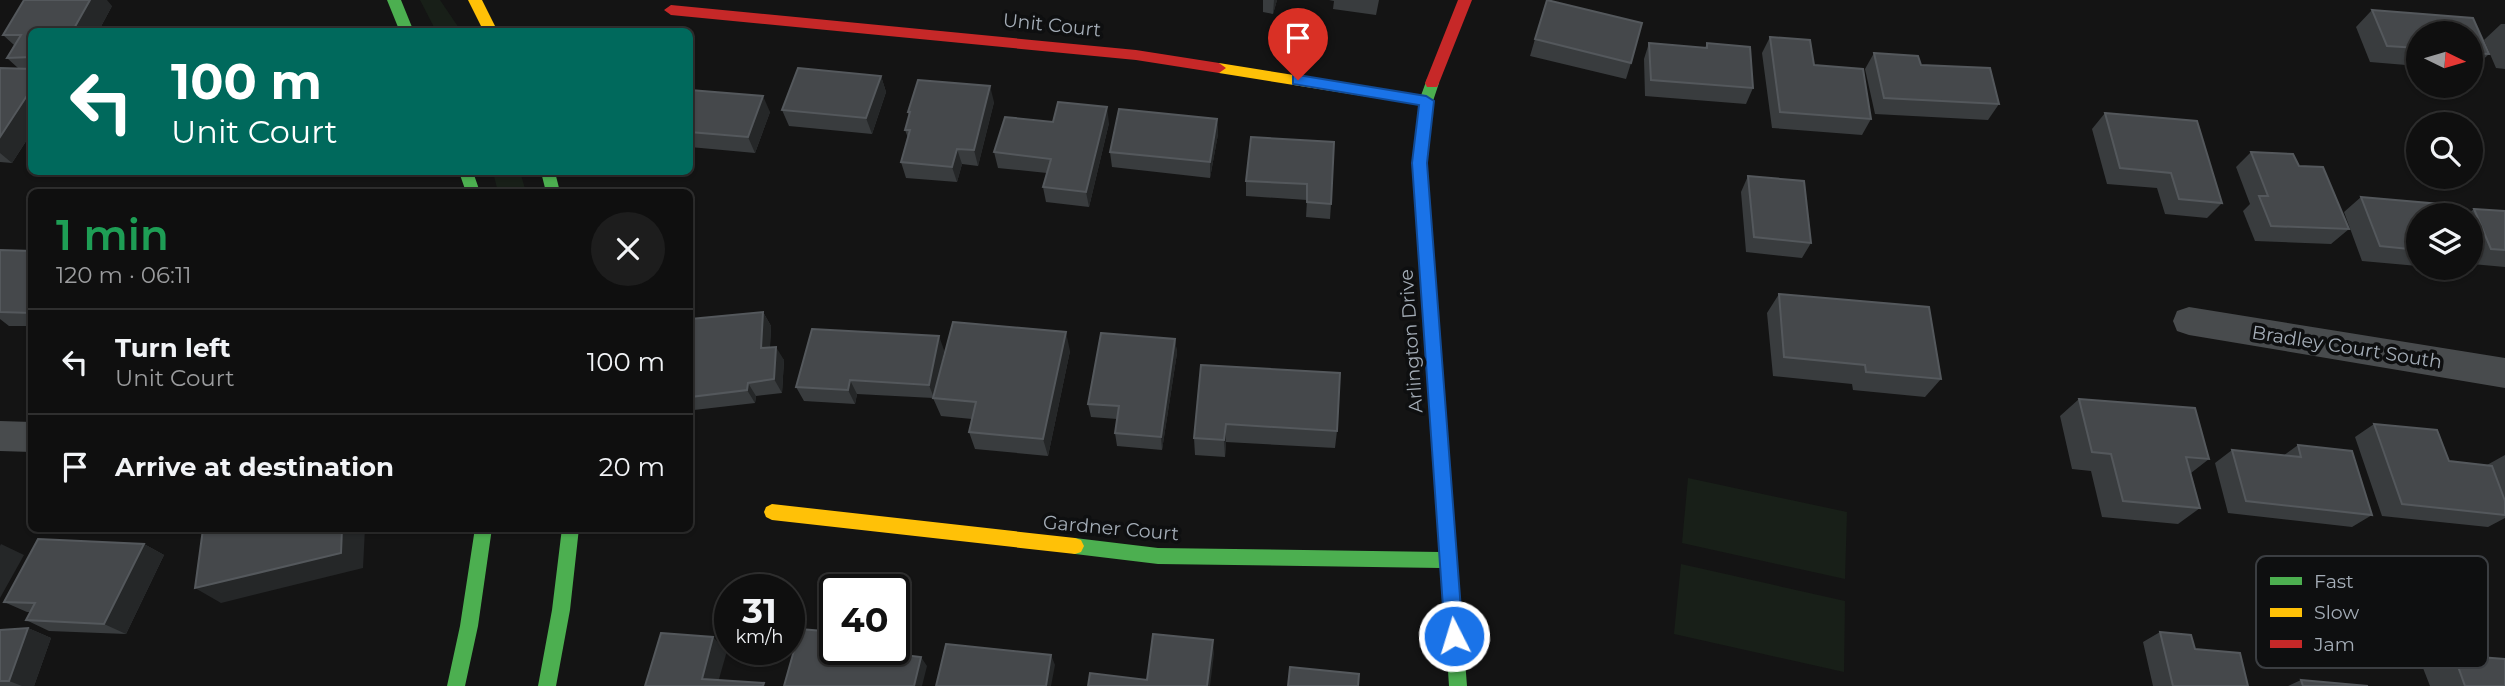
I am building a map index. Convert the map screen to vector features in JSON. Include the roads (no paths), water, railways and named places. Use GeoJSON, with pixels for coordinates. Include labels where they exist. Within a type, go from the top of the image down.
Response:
{"type":"FeatureCollection","features":[{"type":"Feature","properties":{"kind":"street"},"geometry":{"type":"LineString","coordinates":[[394,0],[405,28]]}},
{"type":"Feature","properties":{"kind":"street"},"geometry":{"type":"LineString","coordinates":[[475,0],[489,28]]}},
{"type":"Feature","properties":{"kind":"street","name":"Arlington Drive"},"geometry":{"type":"LineString","coordinates":[[1458,686],[1420,163],[1426,101],[1465,0]]}},
{"type":"Feature","properties":{"kind":"street","name":"Unit Court"},"geometry":{"type":"LineString","coordinates":[[671,10],[1136,55],[1426,101]]}},
{"type":"Feature","properties":{"kind":"street","name":"Bradley Court South"},"geometry":{"type":"LineString","coordinates":[[2189,321],[2505,373]]}},
{"type":"Feature","properties":{"kind":"street"},"geometry":{"type":"LineString","coordinates":[[0,436],[28,437]]}},
{"type":"Feature","properties":{"kind":"street","name":"Gardner Court"},"geometry":{"type":"LineString","coordinates":[[772,512],[1158,556],[1447,561]]}},
{"type":"Feature","properties":{"kind":"street"},"geometry":{"type":"LineString","coordinates":[[456,686],[470,626],[483,532]]}},
{"type":"Feature","properties":{"kind":"street"},"geometry":{"type":"LineString","coordinates":[[547,686],[561,610],[571,532]]}}]}
